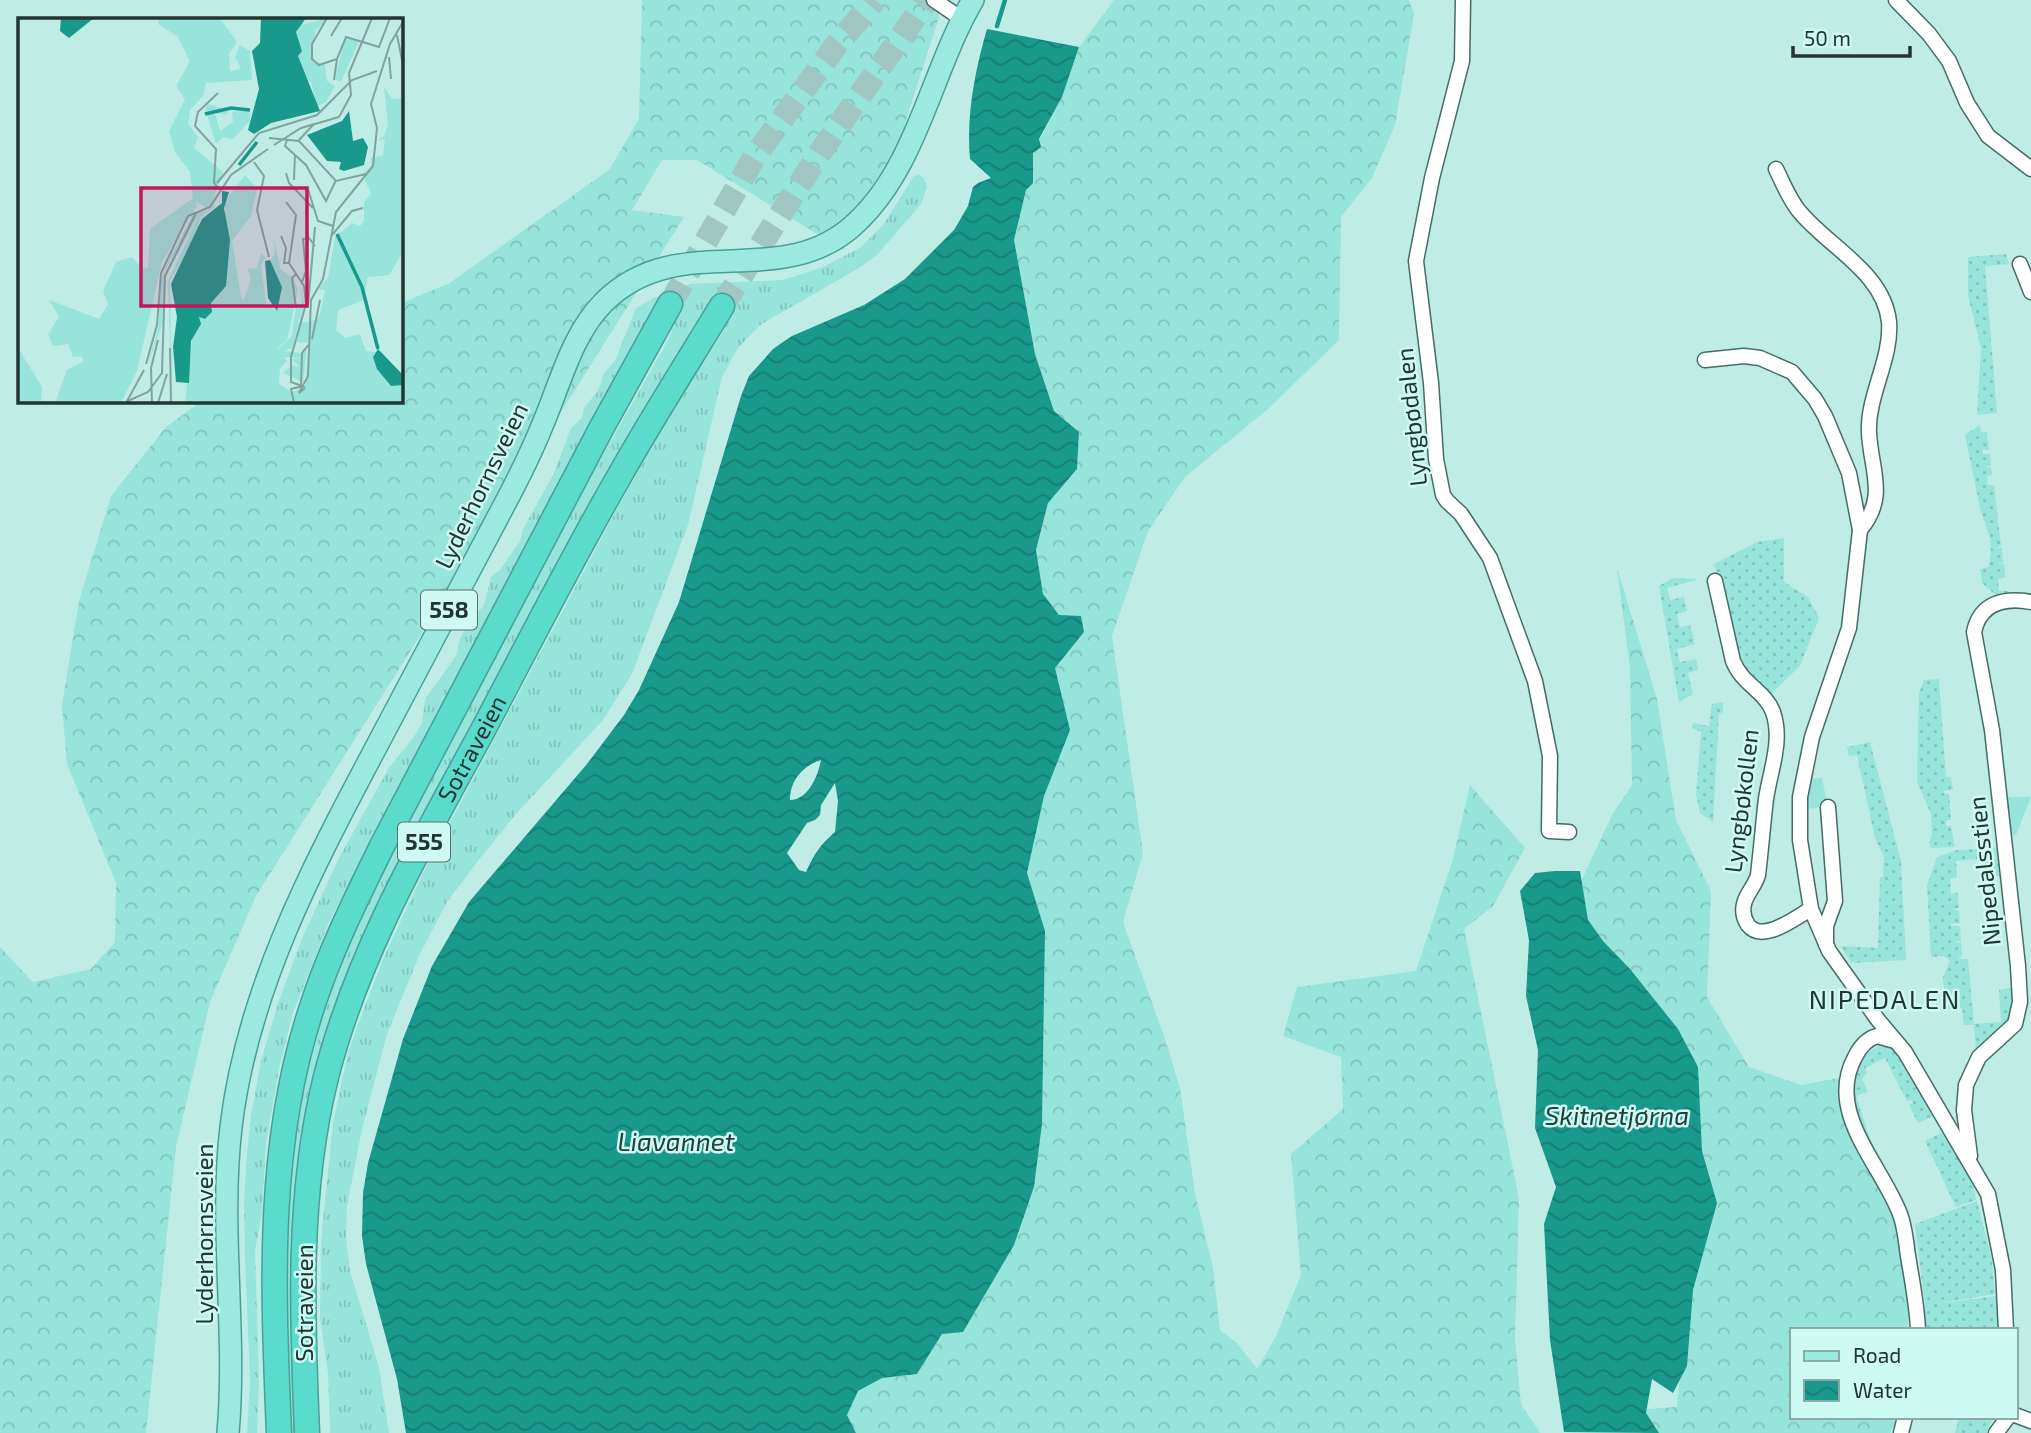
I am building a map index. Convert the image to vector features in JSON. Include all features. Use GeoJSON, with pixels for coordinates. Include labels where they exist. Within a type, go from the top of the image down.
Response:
{"type":"FeatureCollection","features":[{"type":"Feature","properties":{"kind":"highway","name":"Sotraveien"},"geometry":{"type":"LineString","coordinates":[[277,1433],[274,1282],[277,1179],[293,1072],[312,1007],[348,917],[382,846],[602,427],[670,304]]}},
{"type":"Feature","properties":{"kind":"highway","name":"Sotraveien"},"geometry":{"type":"LineString","coordinates":[[307,1433],[303,1284],[308,1186],[326,1078],[344,1016],[380,928],[465,762],[620,475],[722,306]]}},
{"type":"Feature","properties":{"kind":"main road","name":"Lyderhornsveien"},"geometry":{"type":"LineString","coordinates":[[228,1433],[232,1350],[226,1234],[228,1170],[242,1064],[257,1006],[308,880],[523,470],[575,343],[590,318],[604,303],[631,281],[657,269],[684,262],[769,260],[796,256],[847,231],[876,200],[906,150],[945,54],[973,0]]}},
{"type":"Feature","properties":{"kind":"street"},"geometry":{"type":"LineString","coordinates":[[934,0],[962,19]]}},
{"type":"Feature","properties":{"kind":"street","name":"Lyngbødalen"},"geometry":{"type":"LineString","coordinates":[[1463,0],[1462,61],[1432,178],[1416,261],[1431,383],[1436,459],[1443,495],[1461,514],[1490,558],[1501,583],[1513,625],[1524,647],[1535,681],[1550,756],[1549,831],[1569,832]]}},
{"type":"Feature","properties":{"kind":"street"},"geometry":{"type":"LineString","coordinates":[[1896,0],[1918,20],[1948,61],[1967,103],[1988,136],[2031,169]]}},
{"type":"Feature","properties":{"kind":"street"},"geometry":{"type":"LineString","coordinates":[[1776,169],[1798,211],[1874,285],[1888,315],[1886,347],[1869,429],[1877,498],[1868,521],[1860,530]]}},
{"type":"Feature","properties":{"kind":"street"},"geometry":{"type":"LineString","coordinates":[[2020,264],[2031,292]]}},
{"type":"Feature","properties":{"kind":"street"},"geometry":{"type":"LineString","coordinates":[[1705,360],[1744,356],[1760,358],[1792,372],[1820,407],[1849,473],[1860,530],[1849,628],[1812,737],[1800,797],[1800,840],[1811,909],[1826,945],[1917,1071],[1988,1194],[2003,1270],[2006,1328]]}},
{"type":"Feature","properties":{"kind":"street","name":"Lyngbøkollen"},"geometry":{"type":"LineString","coordinates":[[1715,581],[1738,673],[1766,700],[1773,712],[1776,726],[1776,749],[1766,800],[1758,875],[1744,903],[1743,914],[1752,929],[1759,932],[1774,929],[1811,909]]}},
{"type":"Feature","properties":{"kind":"street","name":"Nipedalsstien"},"geometry":{"type":"LineString","coordinates":[[1970,1161],[1964,1110],[1966,1085],[1979,1057],[2015,1024],[2020,1002],[1992,730],[1974,632],[1976,622],[1988,607],[2005,601],[2031,602]]}},
{"type":"Feature","properties":{"kind":"street"},"geometry":{"type":"LineString","coordinates":[[1826,945],[1826,926],[1835,901],[1828,807]]}},
{"type":"Feature","properties":{"kind":"street"},"geometry":{"type":"LineString","coordinates":[[1896,1042],[1877,1036],[1864,1042],[1848,1074],[1846,1104],[1900,1215],[1918,1328]]}},
{"type":"Feature","properties":{"kind":"green space"},"geometry":{"type":"Polygon","coordinates":[[[642,0],[938,0],[939,17],[906,120],[897,158],[843,250],[697,160],[662,160],[632,210],[684,217],[256,896],[210,1002],[176,1147],[146,1433],[0,1433],[0,947],[33,982],[91,969],[115,942],[116,883],[67,764],[62,705],[79,601],[111,496],[166,427],[201,402],[402,402],[402,303],[448,284],[609,170],[639,119],[642,0]]]}},
{"type":"Feature","properties":{"kind":"green space"},"geometry":{"type":"Polygon","coordinates":[[[1114,0],[1409,0],[1414,14],[1395,125],[1372,178],[1341,217],[1339,340],[1268,409],[1185,477],[1148,531],[1112,636],[1143,853],[1123,922],[1180,1088],[1195,1193],[1213,1268],[1220,1330],[1237,1343],[1257,1369],[1276,1336],[1301,1275],[1291,1154],[1343,1109],[1341,1057],[1283,1036],[1297,987],[1416,971],[1453,859],[1470,785],[1525,848],[1493,906],[1464,929],[1519,1198],[1515,1339],[1521,1404],[1540,1433],[856,1433],[847,1415],[857,1391],[882,1378],[917,1374],[942,1334],[1014,1245],[1034,1187],[1042,1124],[1045,931],[1027,873],[1044,796],[1069,730],[1055,668],[1084,631],[1059,615],[1043,594],[1036,550],[1048,503],[1077,469],[1079,432],[1054,411],[1035,354],[1014,240],[1033,153],[1062,97],[1079,47],[1114,0]]]}},
{"type":"Feature","properties":{"kind":"green space"},"geometry":{"type":"Polygon","coordinates":[[[918,174],[924,178],[927,187],[921,204],[877,255],[760,325],[738,348],[722,377],[688,525],[632,674],[603,720],[516,814],[447,902],[419,956],[387,1034],[362,1129],[347,1206],[346,1237],[350,1271],[379,1367],[389,1433],[330,1433],[328,1373],[320,1318],[321,1241],[333,1123],[348,1053],[360,1019],[384,957],[423,873],[619,505],[678,401],[724,330],[731,310],[706,310],[691,331],[554,566],[557,568],[329,1024],[297,1433],[292,1433],[286,1262],[288,1189],[295,1126],[310,1047],[361,913],[574,506],[667,342],[675,322],[674,313],[662,306],[651,312],[617,372],[329,922],[293,1013],[279,1069],[266,1143],[262,1213],[255,1251],[259,1380],[257,1433],[247,1433],[250,1382],[244,1201],[251,1115],[261,1061],[278,1003],[303,936],[339,858],[388,769],[422,723],[425,699],[456,656],[468,623],[484,605],[491,577],[500,570],[520,541],[522,531],[553,475],[571,428],[582,418],[584,408],[598,391],[604,373],[615,361],[636,308],[690,284],[783,280],[823,267],[861,247],[883,225],[914,176],[918,174]]]}},
{"type":"Feature","properties":{"kind":"green space"},"geometry":{"type":"Polygon","coordinates":[[[2006,254],[2009,264],[1985,266],[1997,413],[1977,415],[1981,348],[1968,296],[1968,257],[2006,254]]]}},
{"type":"Feature","properties":{"kind":"green space"},"geometry":{"type":"Polygon","coordinates":[[[1980,425],[1981,432],[1987,432],[1989,450],[1983,449],[1983,454],[1990,454],[1991,465],[1985,468],[1991,467],[1992,475],[1987,476],[1988,485],[1994,485],[2001,546],[1995,548],[2002,548],[2003,563],[1997,564],[2004,564],[2005,577],[1998,579],[1999,591],[2008,591],[2008,595],[2000,599],[1982,583],[1980,569],[1989,567],[1990,538],[1980,508],[1965,435],[1980,425]]]}},
{"type":"Feature","properties":{"kind":"green space"},"geometry":{"type":"Polygon","coordinates":[[[1784,538],[1784,582],[1808,597],[1819,618],[1800,666],[1769,696],[1740,666],[1714,564],[1757,542],[1784,538]]]}},
{"type":"Feature","properties":{"kind":"green space"},"geometry":{"type":"Polygon","coordinates":[[[1617,568],[1657,699],[1676,820],[1711,891],[1707,997],[1749,1067],[1801,1085],[1850,1076],[1868,1133],[1916,1243],[1907,1328],[1790,1328],[1790,1419],[1897,1419],[1890,1433],[1642,1433],[1635,1419],[1648,1409],[1677,1407],[1689,1291],[1565,916],[1612,815],[1632,785],[1630,668],[1617,568]]]}},
{"type":"Feature","properties":{"kind":"green space"},"geometry":{"type":"Polygon","coordinates":[[[1673,578],[1699,579],[1667,588],[1670,600],[1684,597],[1687,611],[1677,614],[1680,627],[1690,625],[1695,644],[1677,649],[1680,662],[1696,659],[1698,670],[1688,673],[1693,694],[1679,702],[1659,586],[1673,578]]]}},
{"type":"Feature","properties":{"kind":"green space"},"geometry":{"type":"Polygon","coordinates":[[[1939,679],[1946,777],[1951,777],[1953,790],[1944,791],[1949,794],[1951,820],[1946,820],[1946,826],[1951,826],[1955,847],[1931,848],[1931,814],[1917,782],[1919,693],[1924,680],[1939,679]]]}},
{"type":"Feature","properties":{"kind":"green space"},"geometry":{"type":"Polygon","coordinates":[[[1723,702],[1723,712],[1719,714],[1713,822],[1700,813],[1696,794],[1701,732],[1692,728],[1693,723],[1709,726],[1712,704],[1723,702]]]}},
{"type":"Feature","properties":{"kind":"green space"},"geometry":{"type":"Polygon","coordinates":[[[1870,742],[1901,861],[1906,960],[1851,963],[1841,946],[1878,948],[1880,877],[1883,877],[1884,857],[1875,838],[1857,755],[1849,756],[1847,747],[1870,742]]]}},
{"type":"Feature","properties":{"kind":"green space"},"geometry":{"type":"Polygon","coordinates":[[[1822,778],[1827,803],[1825,807],[1806,809],[1810,779],[1822,778]]]}},
{"type":"Feature","properties":{"kind":"green space"},"geometry":{"type":"Polygon","coordinates":[[[2003,797],[2031,797],[2016,835],[2009,836],[2003,797]]]}},
{"type":"Feature","properties":{"kind":"green space"},"geometry":{"type":"Polygon","coordinates":[[[1999,848],[2001,876],[1981,876],[1980,871],[1987,870],[1987,866],[1980,866],[1979,859],[1956,861],[1957,877],[1950,879],[1951,894],[1958,893],[1959,908],[1953,910],[1959,910],[1960,923],[1951,926],[1960,926],[1961,941],[1953,942],[1961,943],[1962,956],[1959,959],[1968,959],[1974,1024],[2001,1022],[1999,990],[2014,987],[2010,1019],[2001,1031],[1976,1051],[1974,1025],[1964,1025],[1962,1008],[1946,1009],[1943,977],[1950,961],[1944,956],[1931,957],[1927,885],[1937,857],[1957,850],[1999,848]]]}},
{"type":"Feature","properties":{"kind":"green space"},"geometry":{"type":"Polygon","coordinates":[[[1887,1044],[1900,1057],[1934,1116],[1918,1123],[1909,1105],[1913,1103],[1911,1100],[1907,1101],[1885,1058],[1865,1068],[1867,1073],[1862,1079],[1868,1092],[1852,1097],[1861,1063],[1872,1050],[1887,1044]]]}},
{"type":"Feature","properties":{"kind":"green space"},"geometry":{"type":"Polygon","coordinates":[[[1943,1132],[1973,1182],[1976,1200],[1956,1207],[1925,1141],[1943,1132]]]}},
{"type":"Feature","properties":{"kind":"green space"},"geometry":{"type":"Polygon","coordinates":[[[1977,1201],[1992,1261],[1995,1294],[1936,1304],[1996,1296],[1999,1328],[1925,1328],[1925,1306],[1915,1224],[1977,1201]]]}},
{"type":"Feature","properties":{"kind":"green space"},"geometry":{"type":"Polygon","coordinates":[[[1958,1419],[1992,1419],[1987,1433],[1955,1433],[1958,1419]]]}},
{"type":"Feature","properties":{"kind":"water","name":"Liavannet"},"geometry":{"type":"Polygon","coordinates":[[[987,29],[1079,47],[1062,97],[1039,139],[1041,147],[1033,153],[1033,183],[1026,190],[1014,240],[1035,354],[1054,411],[1079,432],[1077,469],[1048,503],[1036,550],[1043,594],[1059,615],[1081,616],[1084,632],[1055,668],[1070,730],[1044,796],[1027,873],[1045,931],[1042,1124],[1034,1187],[1014,1245],[963,1332],[942,1334],[917,1374],[882,1378],[858,1391],[847,1415],[856,1433],[406,1433],[397,1379],[366,1264],[362,1236],[363,1193],[368,1163],[403,1039],[432,966],[469,902],[587,764],[624,715],[639,690],[679,602],[749,376],[773,349],[792,336],[864,305],[905,279],[954,230],[968,206],[973,187],[991,178],[970,159],[969,143],[975,77],[987,29]],[[821,760],[809,766],[795,780],[790,800],[807,792],[815,780],[821,760]],[[835,783],[821,805],[820,815],[807,823],[787,853],[799,870],[806,872],[818,850],[835,832],[838,801],[835,783]]]}},
{"type":"Feature","properties":{"kind":"water","name":"Skitnetjørna"},"geometry":{"type":"Polygon","coordinates":[[[1580,871],[1588,920],[1678,1029],[1698,1067],[1702,1151],[1717,1203],[1693,1290],[1687,1366],[1673,1393],[1652,1379],[1646,1413],[1659,1433],[1564,1432],[1550,1340],[1544,1224],[1556,1187],[1535,1128],[1538,1050],[1526,996],[1529,940],[1520,891],[1535,873],[1580,871]]]}},
{"type":"Feature","properties":{"kind":"waterway"},"geometry":{"type":"LineString","coordinates":[[997,26],[1005,0]]}},
{"type":"Feature","properties":{"kind":"tunnel"},"geometry":{"type":"LineString","coordinates":[[670,304],[755,156],[838,43],[875,0]]}},
{"type":"Feature","properties":{"kind":"tunnel"},"geometry":{"type":"LineString","coordinates":[[722,306],[819,154],[927,0]]}},
{"type":"Feature","properties":{"kind":"district","name":"NIPEDALEN"},"geometry":{"type":"Point","coordinates":[1885,1000]}}]}
